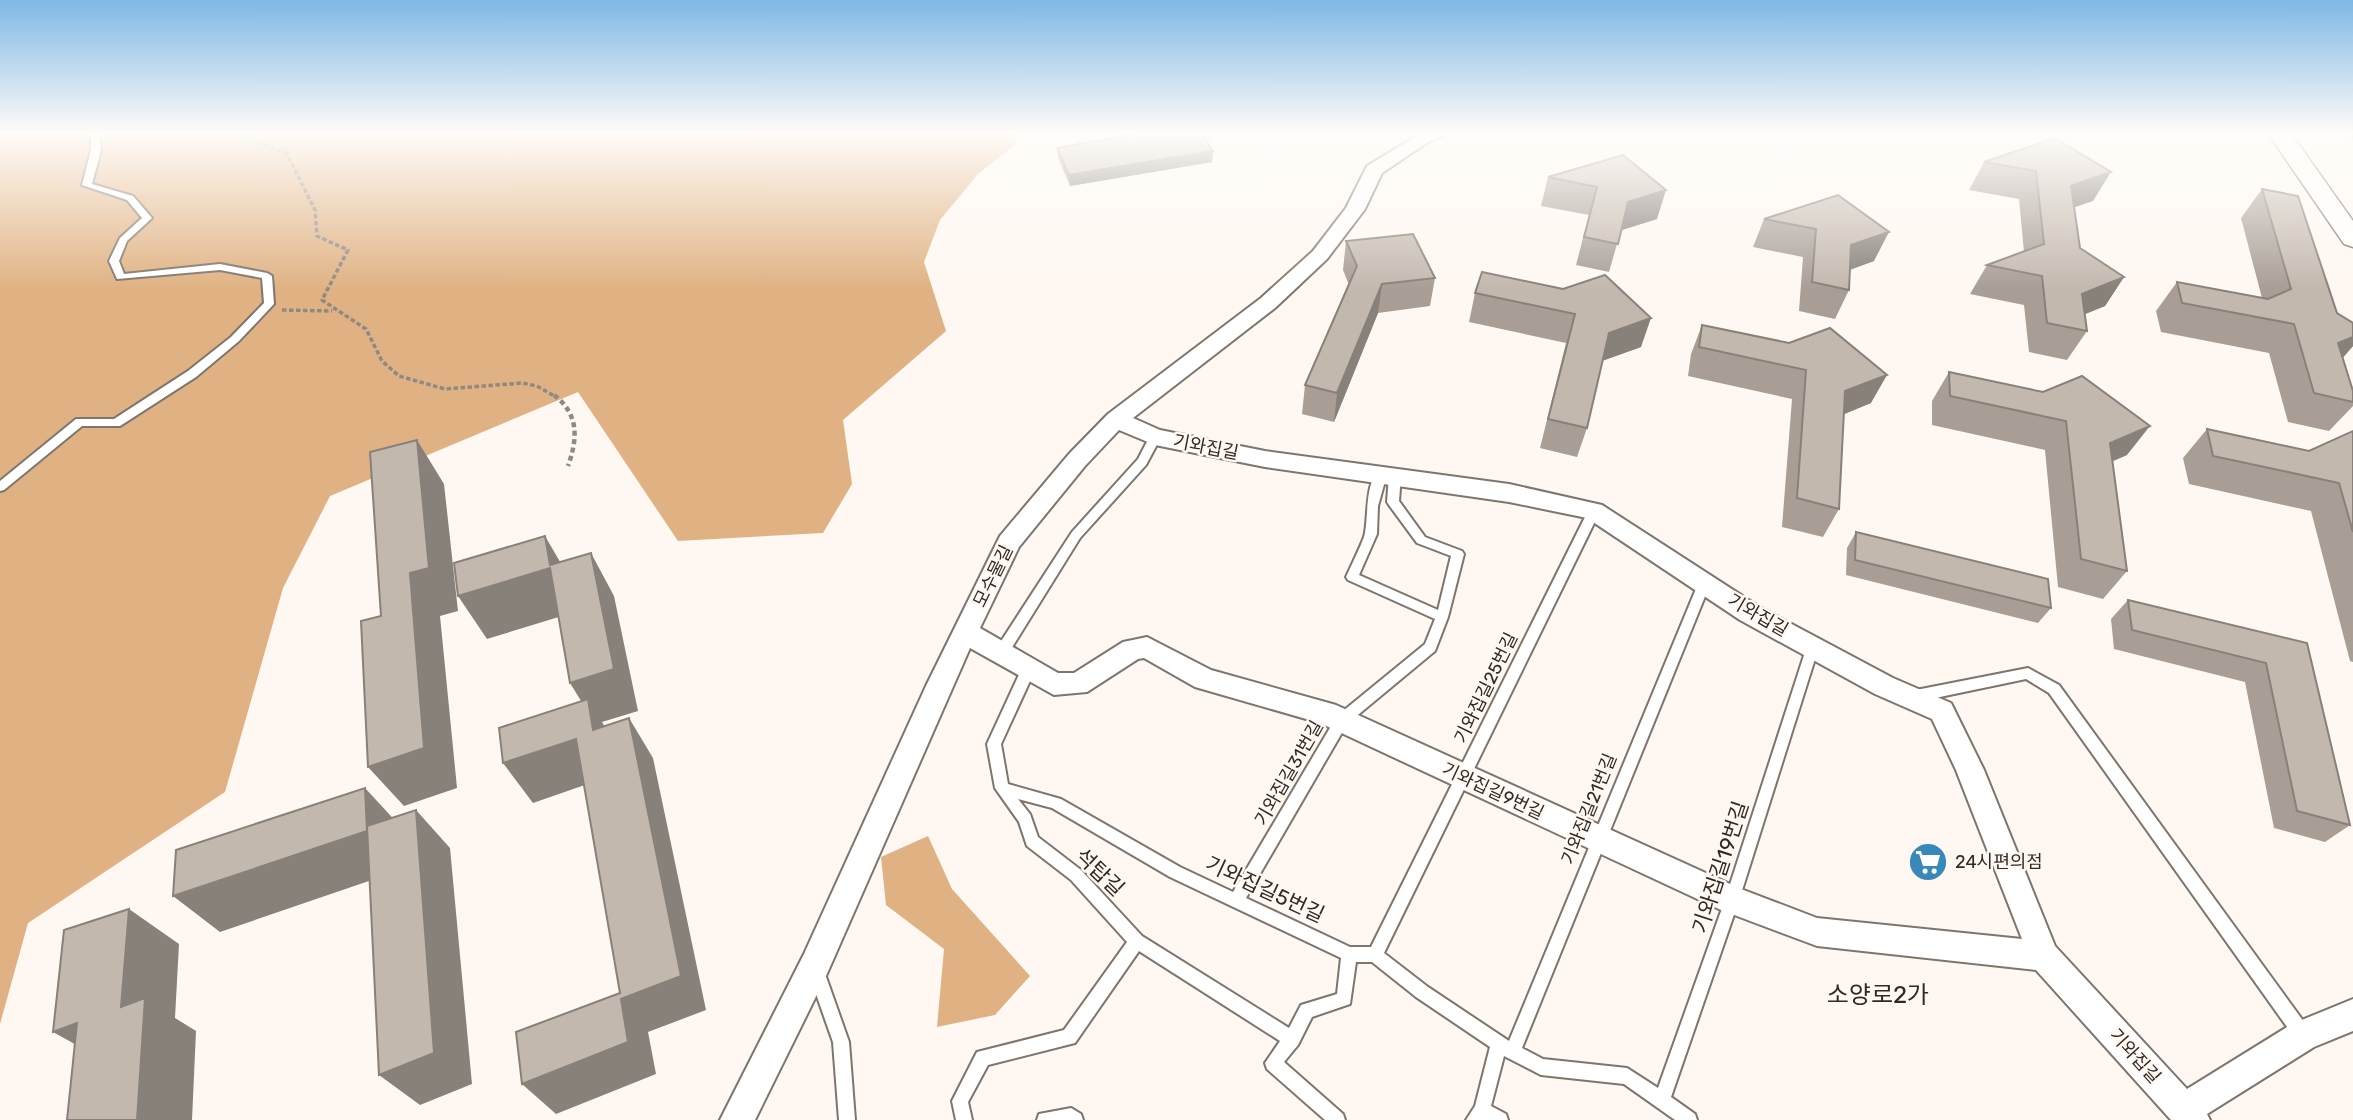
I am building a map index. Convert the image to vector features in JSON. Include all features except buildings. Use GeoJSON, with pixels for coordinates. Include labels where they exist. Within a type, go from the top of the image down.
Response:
{"type":"FeatureCollection","features":[{"type":"Feature","properties":{"kind":"street","name":"모수물길"},"geometry":{"type":"LineString","coordinates":[[737,1120],[815,965],[939,686],[1009,542],[1077,460],[1116,420],[1268,303],[1320,255],[1354,209],[1367,184]]}},
{"type":"Feature","properties":{"kind":"street"},"geometry":{"type":"LineString","coordinates":[[2315,184],[2353,239]]}},
{"type":"Feature","properties":{"kind":"street","name":"기와집길"},"geometry":{"type":"LineString","coordinates":[[1116,420],[1155,436],[1265,459],[1388,474],[1509,493],[1594,511],[1749,612],[1884,686],[1942,710],[1970,770],[2043,956],[2188,1115],[2303,1035],[2353,1015]]}},
{"type":"Feature","properties":{"kind":"street","name":"기와집길9번길"},"geometry":{"type":"LineString","coordinates":[[966,634],[1054,684],[1078,684],[1132,649],[1147,647],[1204,679],[1342,720],[1597,840],[1732,900],[1818,932],[2043,956]]}},
{"type":"Feature","properties":{"kind":"lane"},"geometry":{"type":"LineString","coordinates":[[0,487],[80,422],[116,423],[192,374],[269,304],[267,276],[220,267],[121,277],[114,261],[123,240],[147,218],[130,198],[87,184]]}},
{"type":"Feature","properties":{"kind":"lane"},"geometry":{"type":"LineString","coordinates":[[1001,653],[1076,536],[1142,462],[1155,436]]}},
{"type":"Feature","properties":{"kind":"lane"},"geometry":{"type":"LineString","coordinates":[[1388,474],[1372,506],[1371,534],[1352,577],[1442,617]]}},
{"type":"Feature","properties":{"kind":"lane","name":"기와집길31번길"},"geometry":{"type":"LineString","coordinates":[[1237,899],[1342,720],[1430,647],[1442,617],[1458,554],[1421,540],[1393,502],[1388,474]]}},
{"type":"Feature","properties":{"kind":"lane","name":"기와집길25번길"},"geometry":{"type":"LineString","coordinates":[[1375,955],[1594,511]]}},
{"type":"Feature","properties":{"kind":"lane","name":"기와집길21번길"},"geometry":{"type":"LineString","coordinates":[[1506,1047],[1597,840],[1704,584]]}},
{"type":"Feature","properties":{"kind":"lane","name":"기와집길19번길"},"geometry":{"type":"LineString","coordinates":[[1661,1100],[1732,900],[1813,646]]}},
{"type":"Feature","properties":{"kind":"lane","name":"석탑길"},"geometry":{"type":"LineString","coordinates":[[1028,670],[994,744],[1002,788],[1025,819],[1032,841],[1076,875],[1137,941],[1292,1040]]}},
{"type":"Feature","properties":{"kind":"lane"},"geometry":{"type":"LineString","coordinates":[[1912,697],[2028,673],[2054,689],[2303,1035]]}},
{"type":"Feature","properties":{"kind":"lane","name":"기와집길5번길"},"geometry":{"type":"LineString","coordinates":[[1002,788],[1056,803],[1175,872],[1349,954],[1375,955]]}},
{"type":"Feature","properties":{"kind":"lane"},"geometry":{"type":"LineString","coordinates":[[964,1120],[960,1101],[983,1058],[1069,1037],[1137,941]]}},
{"type":"Feature","properties":{"kind":"lane"},"geometry":{"type":"LineString","coordinates":[[1337,1120],[1273,1063],[1292,1040],[1307,1011],[1344,999],[1349,954]]}},
{"type":"Feature","properties":{"kind":"lane"},"geometry":{"type":"LineString","coordinates":[[1375,955],[1422,992],[1541,1067],[1628,1076],[1689,1120]]}},
{"type":"Feature","properties":{"kind":"lane"},"geometry":{"type":"LineString","coordinates":[[815,965],[841,1042],[847,1120]]}},
{"type":"Feature","properties":{"kind":"lane"},"geometry":{"type":"LineString","coordinates":[[1500,1120],[1478,1115],[1506,1047]]}},
{"type":"Feature","properties":{"kind":"lane"},"geometry":{"type":"LineString","coordinates":[[1045,1120],[1071,1116],[1075,1120]]}},
{"type":"Feature","properties":{"kind":"path"},"geometry":{"type":"LineString","coordinates":[[302,184],[315,210],[317,236],[348,250],[322,300],[333,311],[366,329],[379,360],[395,374],[443,389],[474,384],[528,383],[553,392],[569,408],[576,426],[576,446],[568,466]]}},
{"type":"Feature","properties":{"kind":"path"},"geometry":{"type":"LineString","coordinates":[[250,324],[287,308],[314,313],[333,311]]}},
{"type":"Feature","properties":{"kind":"shaded area"},"geometry":{"type":"Polygon","coordinates":[[[0,184],[970,184],[940,220],[924,262],[946,331],[843,420],[852,484],[823,533],[678,541],[578,392],[330,496],[283,588],[225,792],[28,923],[0,1024],[0,184]]]}},
{"type":"Feature","properties":{"kind":"shaded area"},"geometry":{"type":"Polygon","coordinates":[[[928,836],[952,889],[1030,976],[995,1015],[937,1027],[944,949],[886,905],[881,857],[928,836]]]}},
{"type":"Feature","properties":{"kind":"place","name":"24시편의점"},"geometry":{"type":"Point","coordinates":[1928,862]}},
{"type":"Feature","properties":{"kind":"district","name":"소양로2가"},"geometry":{"type":"Point","coordinates":[1878,995]}}]}
